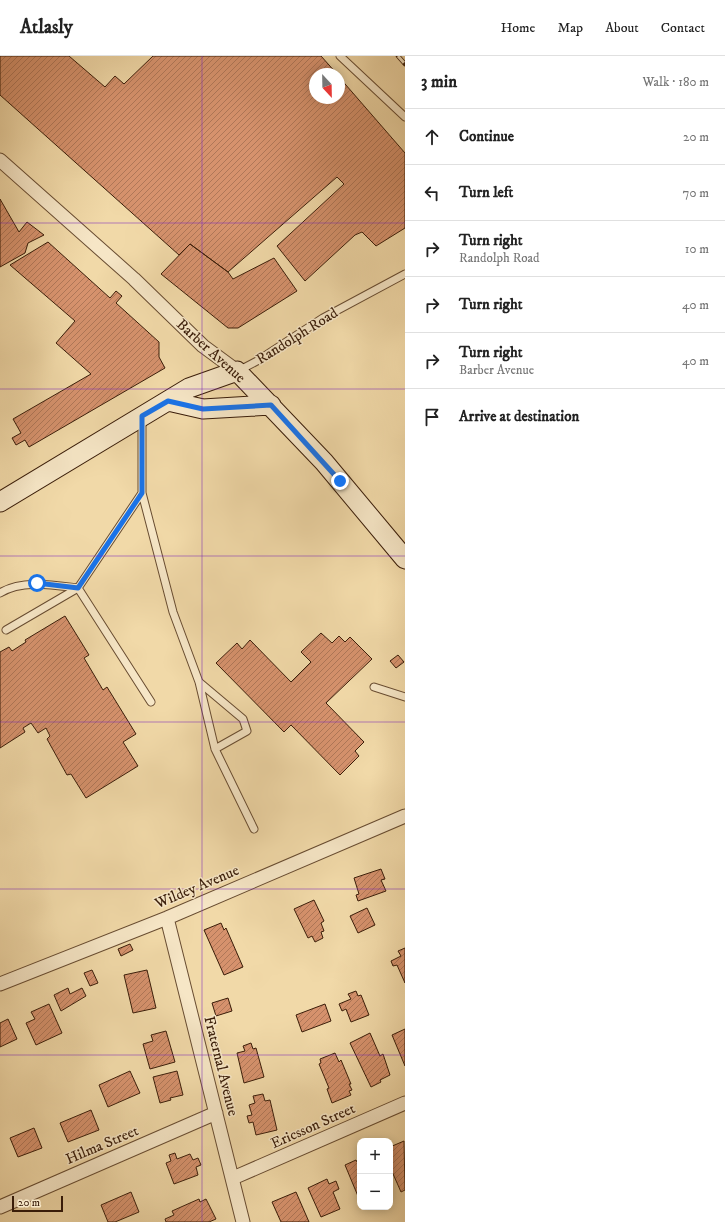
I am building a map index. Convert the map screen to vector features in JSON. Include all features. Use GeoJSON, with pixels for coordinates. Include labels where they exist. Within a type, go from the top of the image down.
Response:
{"type":"FeatureCollection","features":[{"type":"Feature","properties":{"kind":"street","name":"Barber Avenue"},"geometry":{"type":"LineString","coordinates":[[0,160],[134,278],[203,346],[237,371],[324,462],[405,559]]}},
{"type":"Feature","properties":{"kind":"street","name":"Randolph Road"},"geometry":{"type":"LineString","coordinates":[[0,502],[190,388],[237,371]]}},
{"type":"Feature","properties":{"kind":"street"},"geometry":{"type":"LineString","coordinates":[[168,401],[203,409],[271,405]]}},
{"type":"Feature","properties":{"kind":"street","name":"Wildey Avenue"},"geometry":{"type":"LineString","coordinates":[[0,984],[167,918],[405,816]]}},
{"type":"Feature","properties":{"kind":"street","name":"Fraternal Avenue"},"geometry":{"type":"LineString","coordinates":[[167,918],[243,1222]]}},
{"type":"Feature","properties":{"kind":"street","name":"Ericsson Street"},"geometry":{"type":"LineString","coordinates":[[233,1178],[405,1102]]}},
{"type":"Feature","properties":{"kind":"street","name":"Hilma Street"},"geometry":{"type":"LineString","coordinates":[[0,1207],[216,1113]]}},
{"type":"Feature","properties":{"kind":"lane"},"geometry":{"type":"LineString","coordinates":[[340,56],[405,117]]}},
{"type":"Feature","properties":{"kind":"lane","name":"Randolph Road"},"geometry":{"type":"LineString","coordinates":[[237,371],[257,361],[323,318],[405,274]]}},
{"type":"Feature","properties":{"kind":"lane"},"geometry":{"type":"LineString","coordinates":[[142,416],[142,493],[172,612],[199,682],[215,749],[254,829]]}},
{"type":"Feature","properties":{"kind":"lane"},"geometry":{"type":"LineString","coordinates":[[6,630],[78,588],[142,493]]}},
{"type":"Feature","properties":{"kind":"lane"},"geometry":{"type":"LineString","coordinates":[[0,593],[5,590],[37,583],[78,588]]}},
{"type":"Feature","properties":{"kind":"lane"},"geometry":{"type":"LineString","coordinates":[[78,588],[151,702]]}},
{"type":"Feature","properties":{"kind":"lane"},"geometry":{"type":"LineString","coordinates":[[199,682],[242,719],[247,732],[215,749]]}},
{"type":"Feature","properties":{"kind":"lane"},"geometry":{"type":"LineString","coordinates":[[374,687],[405,697]]}},
{"type":"Feature","properties":{"kind":"building"},"geometry":{"type":"Polygon","coordinates":[[[0,56],[69,56],[105,87],[115,76],[124,84],[153,56],[321,56],[332,68],[309,68],[309,104],[345,104],[345,84],[405,153],[405,228],[376,246],[362,232],[355,235],[305,281],[277,246],[344,184],[337,177],[228,272],[190,244],[179,255],[0,95],[0,56]]]}},
{"type":"Feature","properties":{"kind":"building"},"geometry":{"type":"Polygon","coordinates":[[[0,199],[19,232],[27,222],[44,235],[28,243],[25,253],[0,267],[0,199]]]}},
{"type":"Feature","properties":{"kind":"building"},"geometry":{"type":"Polygon","coordinates":[[[48,242],[110,298],[116,291],[122,296],[116,303],[159,342],[159,357],[165,368],[29,447],[25,440],[16,445],[12,438],[21,433],[13,419],[91,374],[56,343],[75,321],[10,265],[48,242]]]}},
{"type":"Feature","properties":{"kind":"building"},"geometry":{"type":"Polygon","coordinates":[[[190,244],[228,272],[233,279],[274,258],[297,291],[238,328],[228,328],[161,274],[190,244]]]}},
{"type":"Feature","properties":{"kind":"building"},"geometry":{"type":"Polygon","coordinates":[[[65,616],[89,655],[84,658],[103,690],[107,687],[136,734],[123,742],[138,766],[86,798],[71,774],[67,775],[47,739],[50,736],[46,728],[38,733],[31,723],[23,728],[25,732],[0,748],[0,652],[9,647],[12,651],[26,642],[25,640],[65,616]]]}},
{"type":"Feature","properties":{"kind":"building"},"geometry":{"type":"Polygon","coordinates":[[[321,633],[332,643],[339,636],[345,642],[350,637],[372,659],[326,703],[364,742],[355,751],[359,756],[340,775],[291,725],[284,732],[216,663],[237,643],[242,649],[250,640],[291,682],[311,662],[301,652],[321,633]]]}},
{"type":"Feature","properties":{"kind":"building"},"geometry":{"type":"Polygon","coordinates":[[[398,655],[404,662],[396,668],[390,661],[398,655]]]}},
{"type":"Feature","properties":{"kind":"building"},"geometry":{"type":"Polygon","coordinates":[[[381,869],[385,879],[381,880],[386,891],[358,901],[356,895],[359,894],[354,878],[381,869]]]}},
{"type":"Feature","properties":{"kind":"building"},"geometry":{"type":"Polygon","coordinates":[[[314,900],[324,921],[321,923],[324,931],[321,932],[323,938],[315,942],[312,936],[308,938],[294,909],[314,900]]]}},
{"type":"Feature","properties":{"kind":"building"},"geometry":{"type":"Polygon","coordinates":[[[367,908],[375,925],[358,933],[350,916],[367,908]]]}},
{"type":"Feature","properties":{"kind":"building"},"geometry":{"type":"Polygon","coordinates":[[[221,923],[224,930],[226,928],[243,967],[224,975],[204,930],[221,923]]]}},
{"type":"Feature","properties":{"kind":"building"},"geometry":{"type":"Polygon","coordinates":[[[130,944],[133,950],[121,956],[118,949],[130,944]]]}},
{"type":"Feature","properties":{"kind":"building"},"geometry":{"type":"Polygon","coordinates":[[[405,948],[405,983],[397,965],[393,966],[391,961],[401,956],[398,951],[405,948]]]}},
{"type":"Feature","properties":{"kind":"building"},"geometry":{"type":"Polygon","coordinates":[[[92,970],[98,983],[90,986],[84,973],[92,970]]]}},
{"type":"Feature","properties":{"kind":"building"},"geometry":{"type":"Polygon","coordinates":[[[147,970],[156,1008],[133,1013],[124,975],[147,970]]]}},
{"type":"Feature","properties":{"kind":"building"},"geometry":{"type":"Polygon","coordinates":[[[68,988],[70,994],[82,988],[86,996],[61,1011],[54,995],[68,988]]]}},
{"type":"Feature","properties":{"kind":"building"},"geometry":{"type":"Polygon","coordinates":[[[356,991],[358,996],[361,995],[369,1015],[351,1022],[346,1009],[342,1011],[339,1004],[351,999],[348,994],[356,991]]]}},
{"type":"Feature","properties":{"kind":"building"},"geometry":{"type":"Polygon","coordinates":[[[228,998],[232,1011],[216,1016],[212,1003],[228,998]]]}},
{"type":"Feature","properties":{"kind":"building"},"geometry":{"type":"Polygon","coordinates":[[[49,1004],[62,1033],[36,1045],[26,1023],[35,1019],[31,1012],[49,1004]]]}},
{"type":"Feature","properties":{"kind":"building"},"geometry":{"type":"Polygon","coordinates":[[[325,1004],[331,1021],[302,1032],[296,1015],[325,1004]]]}},
{"type":"Feature","properties":{"kind":"building"},"geometry":{"type":"Polygon","coordinates":[[[8,1019],[17,1039],[0,1047],[0,1023],[8,1019]]]}},
{"type":"Feature","properties":{"kind":"building"},"geometry":{"type":"Polygon","coordinates":[[[405,1029],[405,1066],[392,1035],[405,1029]]]}},
{"type":"Feature","properties":{"kind":"building"},"geometry":{"type":"Polygon","coordinates":[[[166,1031],[175,1062],[150,1069],[143,1044],[153,1041],[151,1035],[166,1031]]]}},
{"type":"Feature","properties":{"kind":"building"},"geometry":{"type":"Polygon","coordinates":[[[370,1033],[380,1056],[383,1054],[390,1075],[371,1087],[350,1043],[370,1033]]]}},
{"type":"Feature","properties":{"kind":"building"},"geometry":{"type":"Polygon","coordinates":[[[251,1043],[253,1049],[256,1048],[264,1077],[244,1083],[237,1053],[245,1051],[243,1046],[251,1043]]]}},
{"type":"Feature","properties":{"kind":"building"},"geometry":{"type":"Polygon","coordinates":[[[335,1053],[339,1062],[341,1060],[352,1090],[349,1091],[351,1095],[332,1103],[327,1089],[329,1088],[319,1064],[321,1063],[320,1059],[335,1053]]]}},
{"type":"Feature","properties":{"kind":"building"},"geometry":{"type":"Polygon","coordinates":[[[130,1071],[140,1093],[108,1107],[99,1085],[130,1071]]]}},
{"type":"Feature","properties":{"kind":"building"},"geometry":{"type":"Polygon","coordinates":[[[177,1071],[183,1095],[170,1098],[171,1100],[160,1103],[153,1077],[177,1071]]]}},
{"type":"Feature","properties":{"kind":"building"},"geometry":{"type":"Polygon","coordinates":[[[263,1094],[265,1101],[270,1100],[277,1130],[256,1135],[253,1122],[249,1123],[247,1116],[252,1115],[249,1105],[255,1103],[253,1096],[263,1094]]]}},
{"type":"Feature","properties":{"kind":"building"},"geometry":{"type":"Polygon","coordinates":[[[91,1110],[99,1130],[68,1142],[60,1123],[91,1110]]]}},
{"type":"Feature","properties":{"kind":"building"},"geometry":{"type":"Polygon","coordinates":[[[34,1128],[42,1148],[18,1157],[10,1138],[34,1128]]]}},
{"type":"Feature","properties":{"kind":"building"},"geometry":{"type":"Polygon","coordinates":[[[404,1141],[405,1190],[401,1192],[393,1174],[393,1146],[404,1141]]]}},
{"type":"Feature","properties":{"kind":"building"},"geometry":{"type":"Polygon","coordinates":[[[175,1153],[177,1159],[190,1154],[193,1160],[198,1158],[201,1165],[196,1167],[198,1175],[174,1184],[166,1163],[171,1161],[169,1155],[175,1153]]]}},
{"type":"Feature","properties":{"kind":"building"},"geometry":{"type":"Polygon","coordinates":[[[356,1160],[357,1162],[357,1194],[345,1165],[356,1160]]]}},
{"type":"Feature","properties":{"kind":"building"},"geometry":{"type":"Polygon","coordinates":[[[327,1179],[329,1184],[336,1181],[339,1189],[333,1192],[340,1209],[321,1217],[308,1188],[327,1179]]]}},
{"type":"Feature","properties":{"kind":"building"},"geometry":{"type":"Polygon","coordinates":[[[131,1192],[139,1212],[115,1222],[108,1222],[101,1205],[131,1192]]]}},
{"type":"Feature","properties":{"kind":"building"},"geometry":{"type":"Polygon","coordinates":[[[296,1192],[309,1222],[281,1222],[272,1202],[296,1192]]]}},
{"type":"Feature","properties":{"kind":"building"},"geometry":{"type":"Polygon","coordinates":[[[199,1199],[200,1202],[206,1199],[216,1219],[209,1222],[166,1222],[165,1219],[174,1215],[172,1211],[199,1199]]]}},
{"type":"Feature","properties":{"kind":"railway"},"geometry":{"type":"LineString","coordinates":[[398,56],[405,64]]}},
{"type":"Feature","properties":{"kind":"route"},"geometry":{"type":"LineString","coordinates":[[37,583],[78,588],[142,493],[142,416],[168,401],[203,409],[271,405],[340,481]]}}]}
